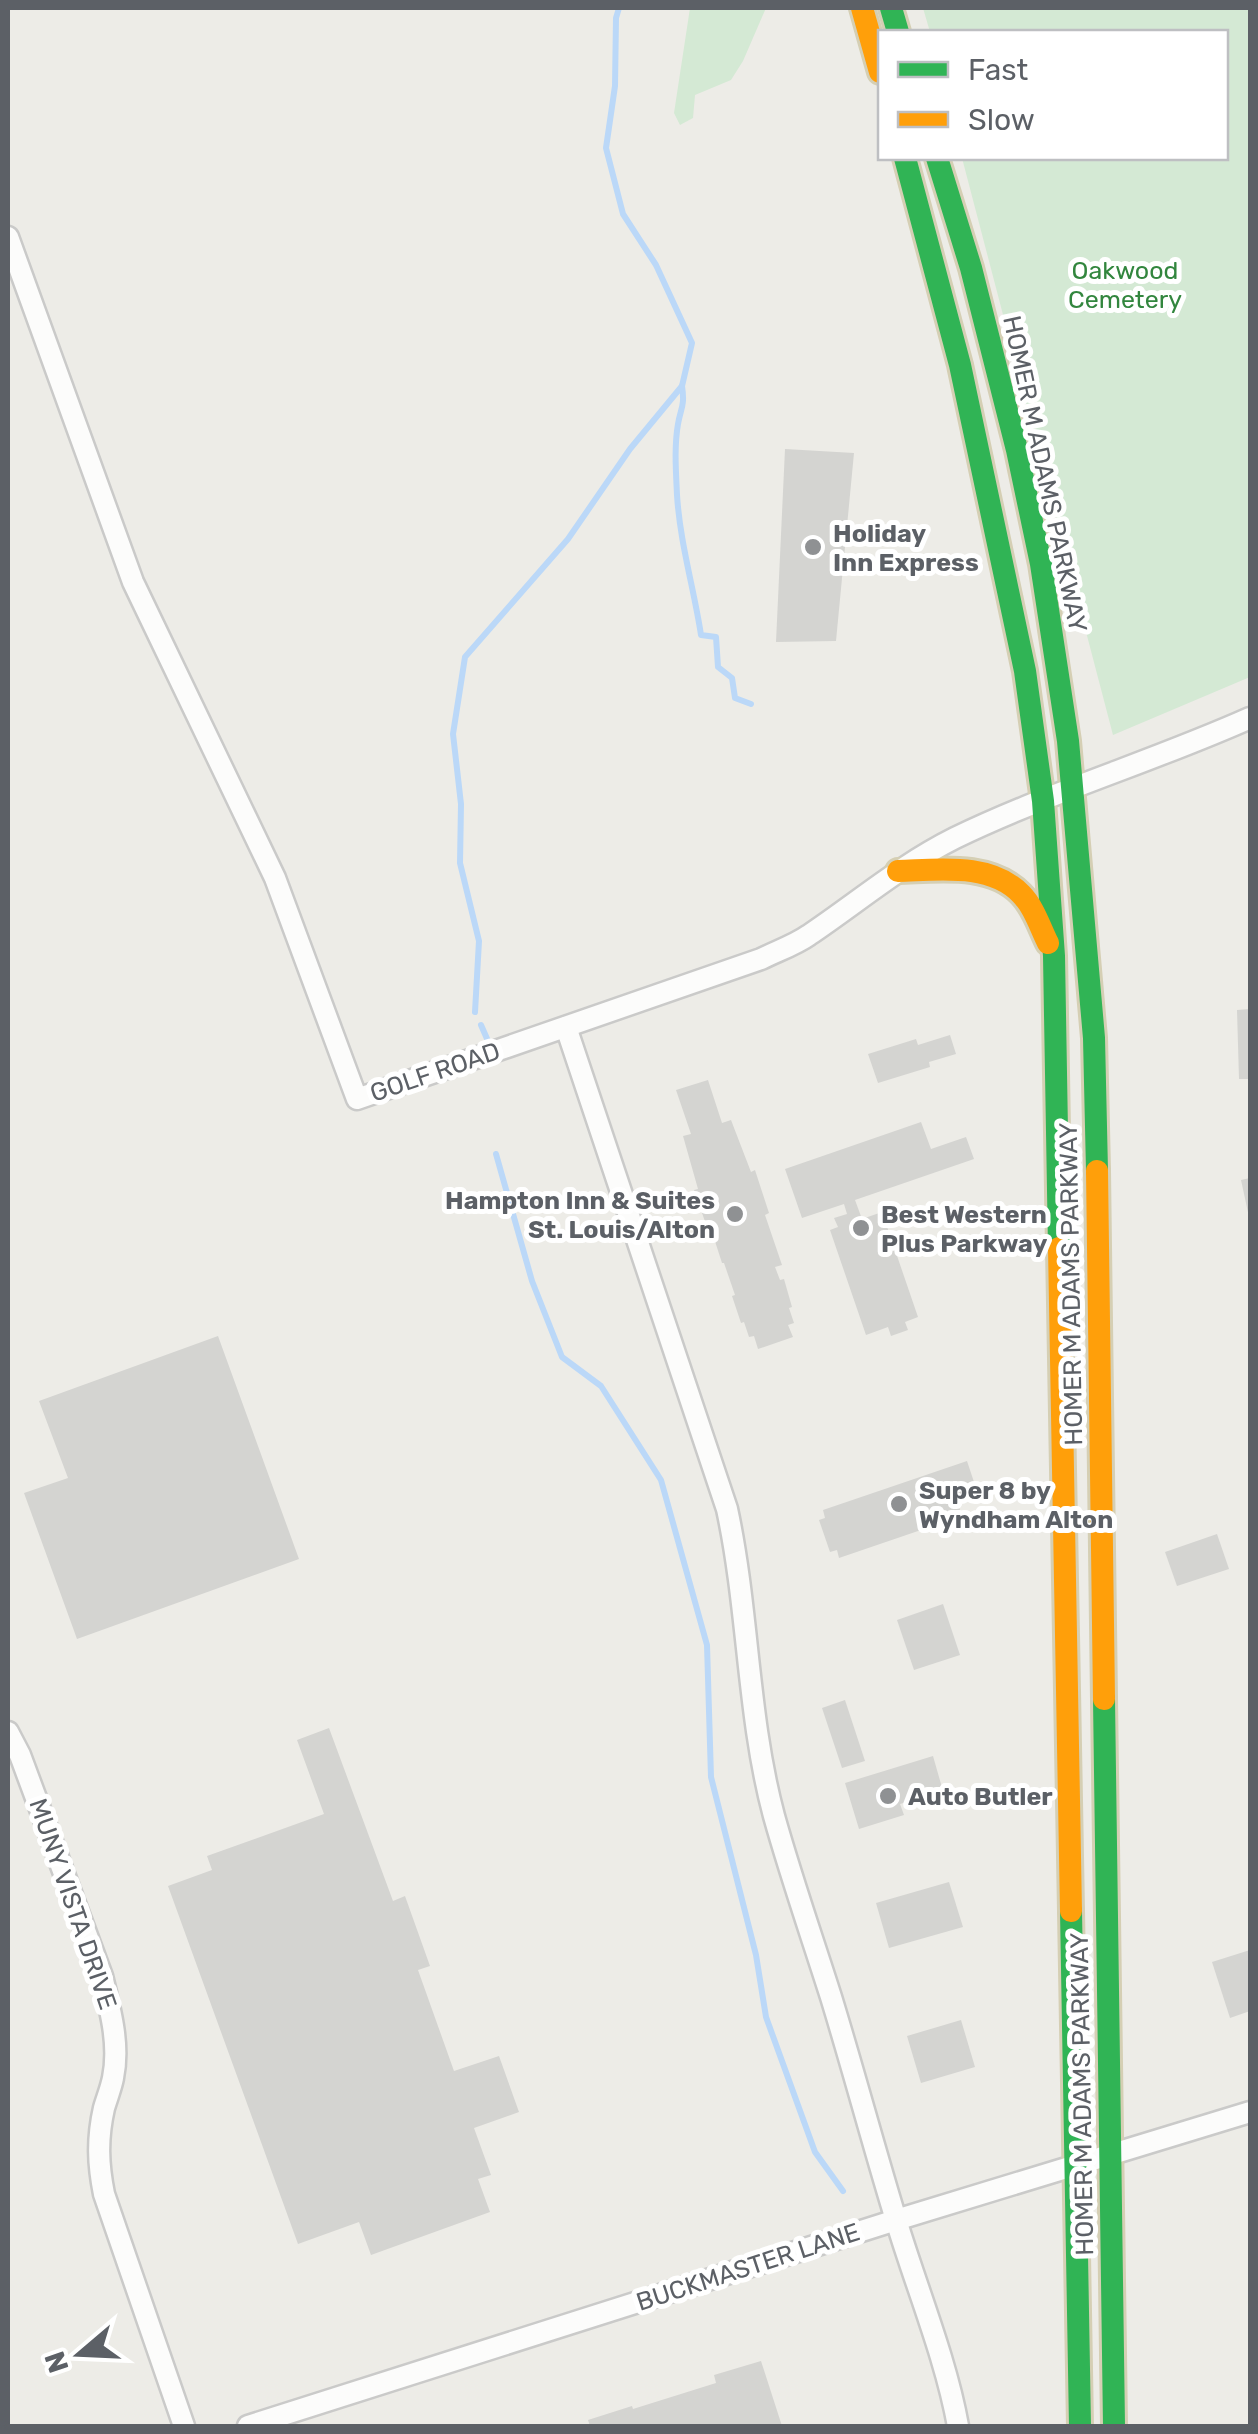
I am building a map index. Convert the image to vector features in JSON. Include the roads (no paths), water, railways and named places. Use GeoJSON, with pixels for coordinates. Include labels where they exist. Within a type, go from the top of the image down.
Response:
{"type":"FeatureCollection","features":[{"type":"Feature","properties":{"kind":"main road"},"geometry":{"type":"LineString","coordinates":[[862,8],[878,65]]}},
{"type":"Feature","properties":{"kind":"main road","name":"HOMER M ADAMS PARKWAY"},"geometry":{"type":"LineString","coordinates":[[906,160],[968,403],[1025,671],[1043,802],[1054,956],[1080,2426]]}},
{"type":"Feature","properties":{"kind":"main road","name":"HOMER M ADAMS PARKWAY"},"geometry":{"type":"LineString","coordinates":[[938,160],[972,268],[1041,564],[1068,741],[1094,1038],[1114,2426]]}},
{"type":"Feature","properties":{"kind":"main road"},"geometry":{"type":"LineString","coordinates":[[898,871],[956,871],[1000,878],[1018,890],[1033,910],[1054,956]]}},
{"type":"Feature","properties":{"kind":"street","name":"GOLF ROAD"},"geometry":{"type":"LineString","coordinates":[[8,237],[133,582],[275,878],[357,1098],[762,959],[806,937],[898,871],[956,838],[1250,718]]}},
{"type":"Feature","properties":{"kind":"street"},"geometry":{"type":"LineString","coordinates":[[566,1027],[726,1510],[736,1552],[752,1710],[765,1777],[896,2220],[952,2393],[958,2426]]}},
{"type":"Feature","properties":{"kind":"street","name":"MUNY VISTA DRIVE"},"geometry":{"type":"LineString","coordinates":[[8,1732],[102,1976],[112,2013],[114,2076],[98,2136],[100,2177],[114,2230],[184,2426]]}},
{"type":"Feature","properties":{"kind":"street","name":"BUCKMASTER LANE"},"geometry":{"type":"LineString","coordinates":[[248,2426],[1250,2112]]}},
{"type":"Feature","properties":{"kind":"waterway"},"geometry":{"type":"LineString","coordinates":[[475,1012],[479,941],[460,863],[461,804],[453,734],[465,657],[568,539],[630,449],[682,386],[692,343],[656,265],[623,214],[606,148],[615,86],[619,8]]}},
{"type":"Feature","properties":{"kind":"waterway"},"geometry":{"type":"LineString","coordinates":[[682,386],[676,442],[677,495],[701,635],[716,637],[718,667],[732,678],[735,698],[751,704]]}},
{"type":"Feature","properties":{"kind":"waterway"},"geometry":{"type":"LineString","coordinates":[[481,1025],[488,1041]]}},
{"type":"Feature","properties":{"kind":"waterway"},"geometry":{"type":"LineString","coordinates":[[496,1154],[532,1281],[562,1357],[601,1386],[661,1480],[707,1645],[711,1777],[756,1955],[766,2017],[815,2152],[843,2191]]}},
{"type":"Feature","properties":{"kind":"place","name":"Holiday Inn Express"},"geometry":{"type":"Point","coordinates":[813,547]}},
{"type":"Feature","properties":{"kind":"place","name":"Hampton Inn & Suites St. Louis/Alton"},"geometry":{"type":"Point","coordinates":[735,1214]}},
{"type":"Feature","properties":{"kind":"place","name":"Best Western Plus Parkway"},"geometry":{"type":"Point","coordinates":[861,1228]}},
{"type":"Feature","properties":{"kind":"place","name":"Super 8 by Wyndham Alton"},"geometry":{"type":"Point","coordinates":[899,1504]}},
{"type":"Feature","properties":{"kind":"place","name":"Auto Butler"},"geometry":{"type":"Point","coordinates":[888,1796]}},
{"type":"Feature","properties":{"kind":"park label","name":"Oakwood Cemetery"},"geometry":{"type":"Point","coordinates":[1125,284]}}]}
